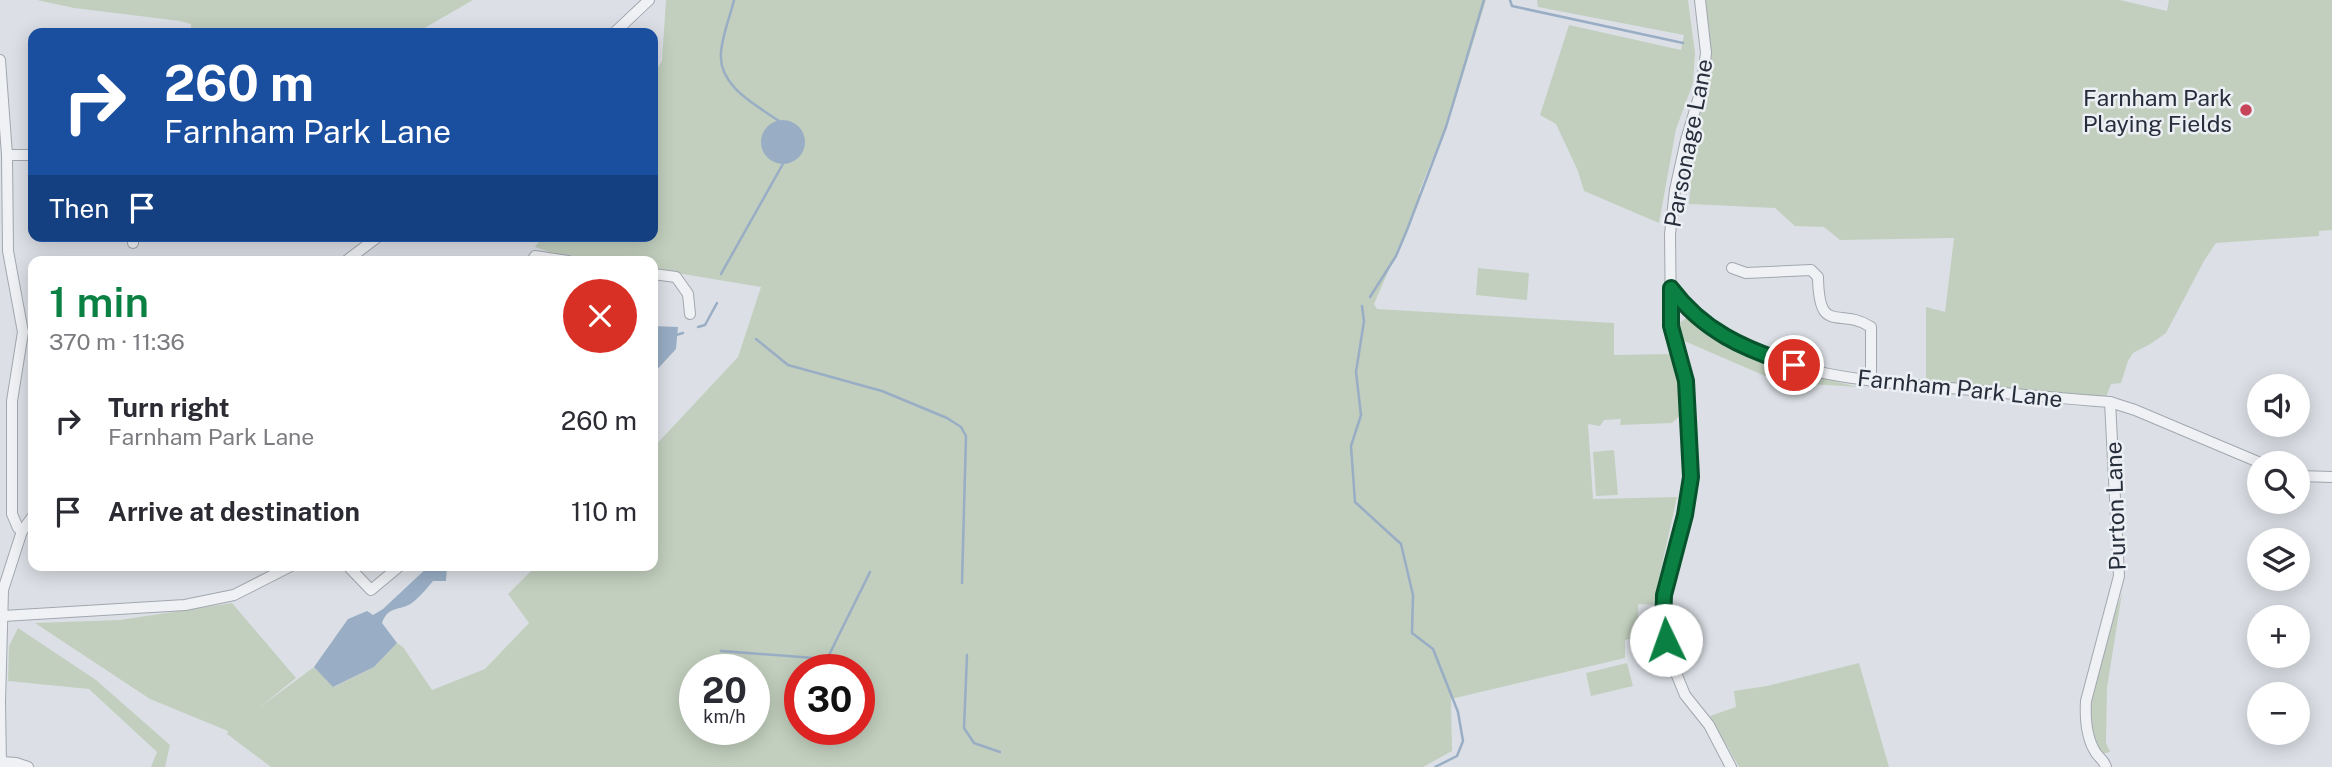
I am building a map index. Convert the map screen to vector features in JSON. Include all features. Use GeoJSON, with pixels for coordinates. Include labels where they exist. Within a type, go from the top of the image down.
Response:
{"type":"FeatureCollection","features":[{"type":"Feature","properties":{"kind":"street"},"geometry":{"type":"LineString","coordinates":[[619,28],[649,0]]}},
{"type":"Feature","properties":{"kind":"street","name":"Parsonage Lane"},"geometry":{"type":"LineString","coordinates":[[1700,0],[1706,53],[1701,90],[1675,190],[1670,234],[1671,326],[1686,381],[1691,477],[1685,515],[1664,595],[1663,623],[1669,656],[1685,695],[1709,725],[1731,767]]}},
{"type":"Feature","properties":{"kind":"street"},"geometry":{"type":"LineString","coordinates":[[0,60],[7,155],[8,251],[23,332],[12,401],[12,514],[22,531]]}},
{"type":"Feature","properties":{"kind":"street"},"geometry":{"type":"LineString","coordinates":[[7,155],[28,155]]}},
{"type":"Feature","properties":{"kind":"street"},"geometry":{"type":"LineString","coordinates":[[353,256],[371,242]]}},
{"type":"Feature","properties":{"kind":"street"},"geometry":{"type":"LineString","coordinates":[[1732,268],[1746,273],[1811,270],[1818,277],[1818,297],[1822,310],[1834,319],[1863,321],[1871,327],[1871,381]]}},
{"type":"Feature","properties":{"kind":"street"},"geometry":{"type":"LineString","coordinates":[[1739,282],[1746,273]]}},
{"type":"Feature","properties":{"kind":"street"},"geometry":{"type":"LineString","coordinates":[[658,275],[676,277],[693,299],[690,314]]}},
{"type":"Feature","properties":{"kind":"street","name":"Farnham Park Lane"},"geometry":{"type":"LineString","coordinates":[[1671,288],[1684,305],[1723,337],[1774,359],[1814,372],[1871,381],[2110,402],[2247,457]]}},
{"type":"Feature","properties":{"kind":"street","name":"Purton Lane"},"geometry":{"type":"LineString","coordinates":[[2106,767],[2105,762],[2095,752],[2085,721],[2086,701],[2119,576],[2110,402]]}},
{"type":"Feature","properties":{"kind":"street"},"geometry":{"type":"LineString","coordinates":[[2310,476],[2332,477]]}},
{"type":"Feature","properties":{"kind":"street"},"geometry":{"type":"LineString","coordinates":[[28,523],[22,531],[2,589],[0,702],[2,765],[16,763],[28,767]]}},
{"type":"Feature","properties":{"kind":"street"},"geometry":{"type":"LineString","coordinates":[[3,616],[186,605],[234,595],[281,571]]}},
{"type":"Feature","properties":{"kind":"street"},"geometry":{"type":"LineString","coordinates":[[353,571],[371,590],[394,571]]}},
{"type":"Feature","properties":{"kind":"green space"},"geometry":{"type":"Polygon","coordinates":[[[37,0],[473,0],[425,28],[191,28],[191,24],[180,21],[74,8],[37,0]]]}},
{"type":"Feature","properties":{"kind":"green space"},"geometry":{"type":"Polygon","coordinates":[[[666,0],[1486,0],[1453,108],[1419,192],[1420,199],[1374,304],[1377,309],[1614,323],[1614,355],[1672,354],[1678,373],[1683,413],[1672,423],[1620,425],[1621,419],[1604,420],[1600,426],[1588,424],[1593,499],[1677,497],[1653,605],[1638,604],[1639,637],[1625,640],[1625,658],[1451,699],[1452,751],[1423,767],[271,767],[227,734],[228,731],[150,699],[35,623],[120,620],[232,603],[296,678],[259,708],[314,667],[334,687],[374,667],[397,643],[403,647],[432,690],[485,669],[529,623],[508,594],[531,571],[658,571],[658,443],[738,357],[761,287],[658,270],[658,256],[564,256],[535,247],[539,242],[658,242],[658,67],[662,61],[666,0]]]}},
{"type":"Feature","properties":{"kind":"green space"},"geometry":{"type":"Polygon","coordinates":[[[1537,0],[1688,0],[1695,53],[1693,83],[1676,129],[1659,223],[1584,191],[1578,171],[1556,124],[1540,115],[1569,25],[1681,50],[1684,35],[1538,7],[1537,0]]]}},
{"type":"Feature","properties":{"kind":"green space"},"geometry":{"type":"Polygon","coordinates":[[[1705,0],[2120,0],[2167,11],[2169,0],[2332,0],[2332,230],[2319,231],[2319,236],[2216,243],[2166,333],[2133,353],[2121,383],[2111,384],[2106,397],[1926,382],[1926,307],[1945,312],[1954,238],[1840,240],[1824,227],[1795,226],[1775,208],[1689,204],[1695,139],[1709,73],[1710,36],[1705,0]]]}},
{"type":"Feature","properties":{"kind":"green space"},"geometry":{"type":"Polygon","coordinates":[[[1478,268],[1529,273],[1527,300],[1476,295],[1478,268]]]}},
{"type":"Feature","properties":{"kind":"green space"},"geometry":{"type":"Polygon","coordinates":[[[1688,317],[1725,344],[1746,354],[1791,370],[1858,387],[1779,382],[1682,340],[1679,323],[1688,317]]]}},
{"type":"Feature","properties":{"kind":"green space"},"geometry":{"type":"Polygon","coordinates":[[[1614,450],[1618,495],[1596,496],[1593,452],[1614,450]]]}},
{"type":"Feature","properties":{"kind":"green space"},"geometry":{"type":"Polygon","coordinates":[[[2122,593],[2107,688],[2106,743],[2110,752],[2101,754],[2094,745],[2087,719],[2108,634],[2122,593]]]}},
{"type":"Feature","properties":{"kind":"green space"},"geometry":{"type":"Polygon","coordinates":[[[18,628],[96,680],[170,745],[165,767],[151,767],[157,752],[89,689],[8,681],[9,646],[18,628]]]}},
{"type":"Feature","properties":{"kind":"green space"},"geometry":{"type":"Polygon","coordinates":[[[1627,663],[1633,686],[1591,696],[1586,673],[1627,663]]]}},
{"type":"Feature","properties":{"kind":"green space"},"geometry":{"type":"Polygon","coordinates":[[[1859,663],[1889,767],[1739,767],[1710,716],[1736,707],[1734,691],[1767,686],[1859,663]]]}},
{"type":"Feature","properties":{"kind":"water"},"geometry":{"type":"Polygon","coordinates":[[[783,120],[798,127],[805,142],[798,157],[783,164],[768,157],[761,142],[768,127],[783,120]]]}},
{"type":"Feature","properties":{"kind":"water"},"geometry":{"type":"Polygon","coordinates":[[[658,326],[678,327],[676,349],[658,369],[658,326]]]}},
{"type":"Feature","properties":{"kind":"water"},"geometry":{"type":"Polygon","coordinates":[[[424,571],[447,571],[446,581],[433,581],[413,602],[388,613],[382,623],[397,643],[374,667],[333,687],[314,667],[348,619],[367,611],[373,615],[424,571]]]}},
{"type":"Feature","properties":{"kind":"waterway"},"geometry":{"type":"LineString","coordinates":[[734,0],[723,40],[722,65],[732,85],[779,121],[779,124]]}},
{"type":"Feature","properties":{"kind":"waterway"},"geometry":{"type":"LineString","coordinates":[[1370,297],[1396,256],[1407,230],[1446,127],[1484,0]]}},
{"type":"Feature","properties":{"kind":"waterway"},"geometry":{"type":"LineString","coordinates":[[1510,0],[1512,6],[1683,43]]}},
{"type":"Feature","properties":{"kind":"waterway"},"geometry":{"type":"LineString","coordinates":[[721,274],[784,162]]}},
{"type":"Feature","properties":{"kind":"waterway"},"geometry":{"type":"LineString","coordinates":[[698,327],[705,325],[717,303]]}},
{"type":"Feature","properties":{"kind":"waterway"},"geometry":{"type":"LineString","coordinates":[[1362,306],[1364,321],[1356,372],[1361,415],[1351,446],[1355,502],[1401,544],[1413,595],[1412,633],[1433,649],[1458,712],[1463,741],[1457,756],[1435,767]]}},
{"type":"Feature","properties":{"kind":"waterway"},"geometry":{"type":"LineString","coordinates":[[676,335],[683,333]]}},
{"type":"Feature","properties":{"kind":"waterway"},"geometry":{"type":"LineString","coordinates":[[756,339],[788,365],[882,391],[947,418],[961,427],[966,436],[962,583]]}},
{"type":"Feature","properties":{"kind":"waterway"},"geometry":{"type":"LineString","coordinates":[[721,651],[827,659],[870,572]]}},
{"type":"Feature","properties":{"kind":"waterway"},"geometry":{"type":"LineString","coordinates":[[967,655],[964,728],[974,743],[1000,752]]}},
{"type":"Feature","properties":{"kind":"place","name":"Farnham Park Playing Fields"},"geometry":{"type":"Point","coordinates":[2246,110]}},
{"type":"Feature","properties":{"kind":"route"},"geometry":{"type":"LineString","coordinates":[[1666,640],[1663,623],[1664,595],[1685,515],[1691,477],[1686,381],[1671,326],[1671,288],[1684,305],[1723,337],[1794,365]]}}]}
